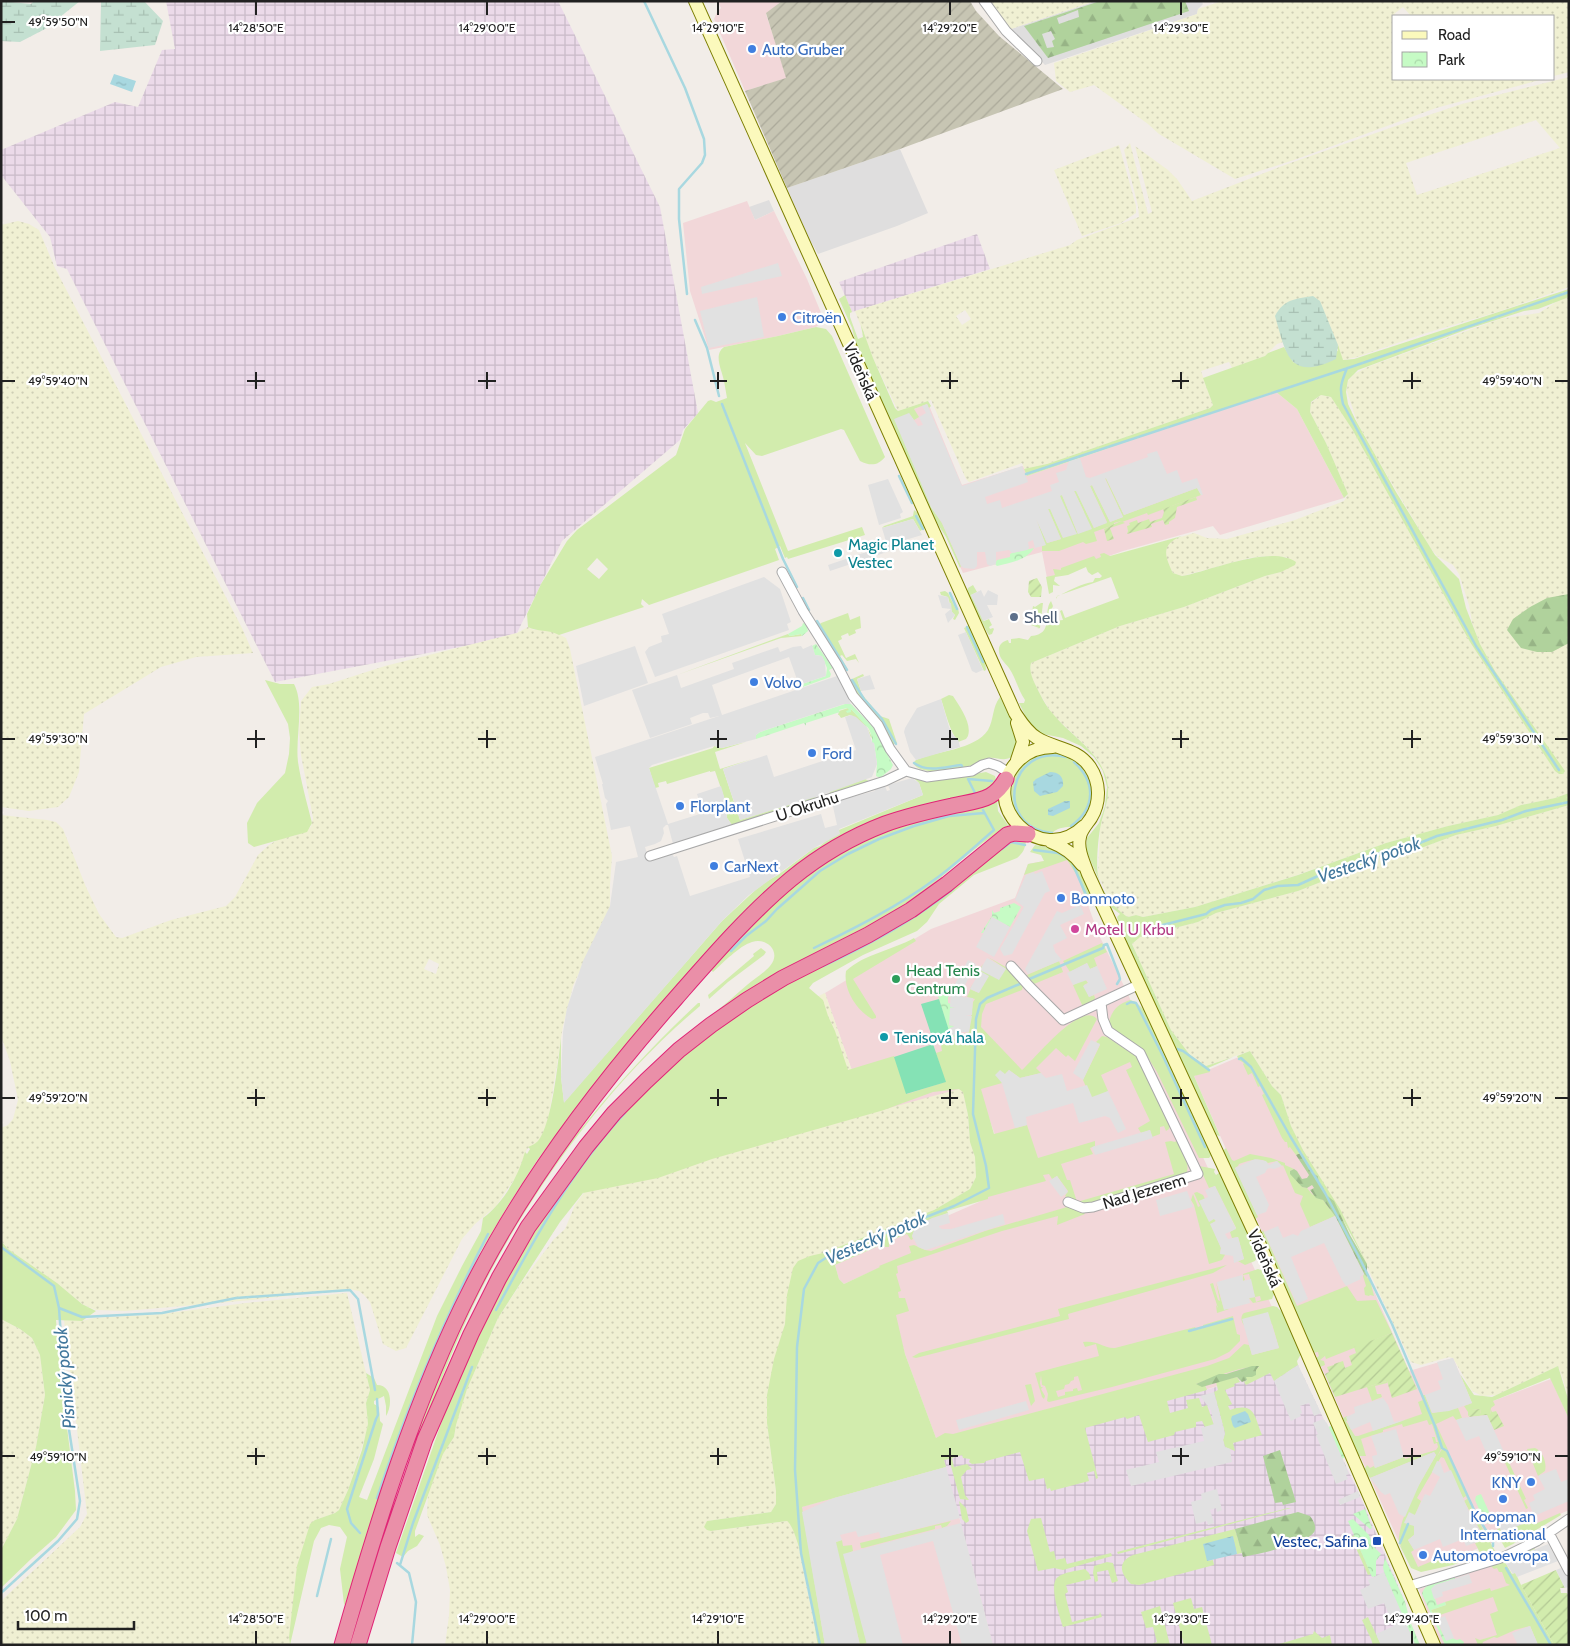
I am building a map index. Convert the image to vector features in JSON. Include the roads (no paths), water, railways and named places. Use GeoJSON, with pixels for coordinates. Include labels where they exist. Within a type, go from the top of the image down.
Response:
{"type":"FeatureCollection","features":[{"type":"Feature","properties":{"kind":"highway"},"geometry":{"type":"LineString","coordinates":[[342,1645],[372,1546],[402,1458],[430,1382],[458,1317],[488,1258],[527,1193],[616,1070],[660,1016],[735,934],[778,891],[809,865],[851,839],[889,823],[927,811],[988,797],[998,790],[1011,771]]}},
{"type":"Feature","properties":{"kind":"highway"},"geometry":{"type":"LineString","coordinates":[[358,1645],[381,1567],[425,1439],[475,1326],[505,1266],[535,1216],[600,1130],[657,1070],[683,1046],[717,1020],[783,978],[875,931],[911,910],[947,884],[1006,835],[1014,833],[1028,834]]}},
{"type":"Feature","properties":{"kind":"main road","name":"Vídeňská"},"geometry":{"type":"LineString","coordinates":[[695,1],[1015,713],[1023,742],[1020,755],[1011,771],[1005,800],[1008,810],[1015,823],[1028,834],[1071,852],[1088,874]]}},
{"type":"Feature","properties":{"kind":"main road","name":"Vídeňská"},"geometry":{"type":"LineString","coordinates":[[1015,713],[1032,735],[1082,758],[1095,777],[1098,790],[1097,802],[1093,814],[1086,824],[1076,834],[1068,838],[1046,840]]}},
{"type":"Feature","properties":{"kind":"main road"},"geometry":{"type":"LineString","coordinates":[[1011,771],[1027,753],[1037,749],[1058,747]]}},
{"type":"Feature","properties":{"kind":"main road","name":"Vídeňská"},"geometry":{"type":"LineString","coordinates":[[1086,824],[1079,845],[1088,874],[1260,1245],[1434,1645]]}},
{"type":"Feature","properties":{"kind":"street"},"geometry":{"type":"LineString","coordinates":[[984,1],[1006,31],[1037,61]]}},
{"type":"Feature","properties":{"kind":"street"},"geometry":{"type":"LineString","coordinates":[[782,572],[803,611],[837,665],[853,696],[878,725],[890,749],[906,771],[931,777],[972,771],[989,763],[1011,771]]}},
{"type":"Feature","properties":{"kind":"street","name":"U Okruhu"},"geometry":{"type":"LineString","coordinates":[[650,856],[876,784],[906,771]]}},
{"type":"Feature","properties":{"kind":"street"},"geometry":{"type":"LineString","coordinates":[[1011,966],[1028,986],[1063,1020],[1138,985]]}},
{"type":"Feature","properties":{"kind":"street","name":"Nad Jezerem"},"geometry":{"type":"LineString","coordinates":[[1068,1202],[1083,1208],[1093,1207],[1198,1174],[1140,1053],[1108,1032],[1103,1019],[1101,1003]]}},
{"type":"Feature","properties":{"kind":"street"},"geometry":{"type":"LineString","coordinates":[[1409,1586],[1521,1550],[1569,1519]]}},
{"type":"Feature","properties":{"kind":"street"},"geometry":{"type":"LineString","coordinates":[[1549,1533],[1569,1571]]}},
{"type":"Feature","properties":{"kind":"water"},"geometry":{"type":"Polygon","coordinates":[[[114,74],[136,81],[132,92],[110,84],[114,74]]]}},
{"type":"Feature","properties":{"kind":"water"},"geometry":{"type":"Polygon","coordinates":[[[1050,772],[1060,776],[1063,780],[1063,786],[1057,792],[1040,796],[1034,791],[1033,782],[1050,772]]]}},
{"type":"Feature","properties":{"kind":"water"},"geometry":{"type":"Polygon","coordinates":[[[1065,801],[1070,801],[1070,808],[1053,816],[1048,815],[1048,809],[1065,801]]]}},
{"type":"Feature","properties":{"kind":"water"},"geometry":{"type":"Polygon","coordinates":[[[1245,1411],[1251,1422],[1235,1428],[1231,1419],[1232,1416],[1245,1411]]]}},
{"type":"Feature","properties":{"kind":"water"},"geometry":{"type":"Polygon","coordinates":[[[1233,1536],[1237,1554],[1207,1561],[1203,1544],[1233,1536]]]}},
{"type":"Feature","properties":{"kind":"waterway"},"geometry":{"type":"LineString","coordinates":[[644,1],[685,88],[704,139],[705,155],[702,163],[679,189],[679,219],[687,294]]}},
{"type":"Feature","properties":{"kind":"waterway"},"geometry":{"type":"LineString","coordinates":[[1026,474],[1348,368],[1569,292]]}},
{"type":"Feature","properties":{"kind":"waterway"},"geometry":{"type":"LineString","coordinates":[[695,320],[707,348],[719,396]]}},
{"type":"Feature","properties":{"kind":"waterway"},"geometry":{"type":"LineString","coordinates":[[1347,368],[1341,386],[1343,404],[1476,646],[1559,770]]}},
{"type":"Feature","properties":{"kind":"waterway"},"geometry":{"type":"LineString","coordinates":[[722,404],[783,559],[797,587]]}},
{"type":"Feature","properties":{"kind":"waterway"},"geometry":{"type":"LineString","coordinates":[[899,476],[912,503]]}},
{"type":"Feature","properties":{"kind":"waterway"},"geometry":{"type":"LineString","coordinates":[[916,516],[923,529]]}},
{"type":"Feature","properties":{"kind":"waterway"},"geometry":{"type":"LineString","coordinates":[[950,593],[957,609]]}},
{"type":"Feature","properties":{"kind":"waterway"},"geometry":{"type":"LineString","coordinates":[[803,598],[809,610]]}},
{"type":"Feature","properties":{"kind":"waterway"},"geometry":{"type":"LineString","coordinates":[[817,621],[847,670]]}},
{"type":"Feature","properties":{"kind":"waterway"},"geometry":{"type":"LineString","coordinates":[[967,627],[983,662]]}},
{"type":"Feature","properties":{"kind":"waterway"},"geometry":{"type":"LineString","coordinates":[[852,680],[864,699],[882,719],[896,744]]}},
{"type":"Feature","properties":{"kind":"waterway"},"geometry":{"type":"LineString","coordinates":[[1052,833],[1033,827],[1021,816],[1015,802],[1015,787],[1021,773],[1031,762],[1047,756],[1066,757]]}},
{"type":"Feature","properties":{"kind":"waterway"},"geometry":{"type":"LineString","coordinates":[[1071,826],[1085,811],[1090,795],[1086,778],[1074,762]]}},
{"type":"Feature","properties":{"kind":"waterway"},"geometry":{"type":"LineString","coordinates":[[914,763],[931,769],[962,766]]}},
{"type":"Feature","properties":{"kind":"waterway"},"geometry":{"type":"LineString","coordinates":[[975,793],[968,779],[992,781]]}},
{"type":"Feature","properties":{"kind":"waterway","name":"Vestecký potok"},"geometry":{"type":"LineString","coordinates":[[1143,930],[1206,914],[1225,905],[1241,903],[1253,899],[1264,890],[1278,886],[1298,885],[1338,867],[1341,869],[1388,850],[1405,849],[1437,836],[1502,820],[1526,811],[1569,802]]}},
{"type":"Feature","properties":{"kind":"waterway"},"geometry":{"type":"LineString","coordinates":[[814,948],[891,908],[920,890],[949,868],[994,830],[983,810]]}},
{"type":"Feature","properties":{"kind":"waterway"},"geometry":{"type":"LineString","coordinates":[[731,951],[820,871],[848,854],[879,839],[914,826],[949,816],[984,813]]}},
{"type":"Feature","properties":{"kind":"waterway"},"geometry":{"type":"LineString","coordinates":[[1002,849],[1011,842],[1025,845]]}},
{"type":"Feature","properties":{"kind":"waterway"},"geometry":{"type":"LineString","coordinates":[[1034,850],[1058,853],[1071,860],[1087,897]]}},
{"type":"Feature","properties":{"kind":"waterway"},"geometry":{"type":"LineString","coordinates":[[823,966],[890,932],[922,912],[953,889]]}},
{"type":"Feature","properties":{"kind":"waterway","name":"Vestecký potok"},"geometry":{"type":"LineString","coordinates":[[1027,980],[1103,948],[1107,944],[1119,975],[1120,979],[1117,984]]}},
{"type":"Feature","properties":{"kind":"waterway","name":"Vestecký potok"},"geometry":{"type":"LineString","coordinates":[[820,1645],[801,1553],[795,1470],[797,1347],[804,1289],[818,1263],[832,1254],[954,1206],[989,1188],[986,1166],[973,1114],[976,1019],[980,1004],[987,998],[1022,983]]}},
{"type":"Feature","properties":{"kind":"waterway"},"geometry":{"type":"LineString","coordinates":[[1127,1004],[1131,1002],[1136,1003],[1205,1147]]}},
{"type":"Feature","properties":{"kind":"waterway"},"geometry":{"type":"LineString","coordinates":[[1177,1049],[1183,1051],[1209,1070]]}},
{"type":"Feature","properties":{"kind":"waterway"},"geometry":{"type":"LineString","coordinates":[[1239,1059],[1241,1058],[1251,1067],[1325,1193],[1359,1257],[1392,1324],[1435,1426],[1442,1448],[1447,1451],[1475,1512],[1493,1542],[1493,1546]]}},
{"type":"Feature","properties":{"kind":"waterway"},"geometry":{"type":"LineString","coordinates":[[496,1310],[554,1207],[605,1135],[625,1113]]}},
{"type":"Feature","properties":{"kind":"waterway"},"geometry":{"type":"LineString","coordinates":[[377,1498],[427,1364],[456,1298],[488,1234]]}},
{"type":"Feature","properties":{"kind":"waterway","name":"Písnický potok"},"geometry":{"type":"LineString","coordinates":[[1,1247],[54,1286],[59,1308],[66,1410],[80,1501],[77,1519],[58,1541],[1,1593]]}},
{"type":"Feature","properties":{"kind":"waterway"},"geometry":{"type":"LineString","coordinates":[[59,1308],[82,1317],[162,1313],[236,1298],[350,1290],[358,1299],[375,1390]]}},
{"type":"Feature","properties":{"kind":"waterway"},"geometry":{"type":"LineString","coordinates":[[1189,1331],[1232,1319]]}},
{"type":"Feature","properties":{"kind":"waterway"},"geometry":{"type":"LineString","coordinates":[[400,1565],[413,1523],[472,1367]]}},
{"type":"Feature","properties":{"kind":"waterway"},"geometry":{"type":"LineString","coordinates":[[360,1533],[351,1523],[347,1509],[378,1415],[377,1399]]}},
{"type":"Feature","properties":{"kind":"waterway"},"geometry":{"type":"LineString","coordinates":[[1400,1543],[1408,1524]]}},
{"type":"Feature","properties":{"kind":"waterway"},"geometry":{"type":"LineString","coordinates":[[317,1596],[331,1539]]}},
{"type":"Feature","properties":{"kind":"waterway"},"geometry":{"type":"LineString","coordinates":[[397,1563],[409,1573],[416,1602],[412,1645]]}},
{"type":"Feature","properties":{"kind":"waterway"},"geometry":{"type":"LineString","coordinates":[[1506,1568],[1551,1645]]}},
{"type":"Feature","properties":{"kind":"place","name":"Auto Gruber"},"geometry":{"type":"Point","coordinates":[752,49]}},
{"type":"Feature","properties":{"kind":"place","name":"Citroën"},"geometry":{"type":"Point","coordinates":[782,317]}},
{"type":"Feature","properties":{"kind":"place","name":"Magic Planet Vestec"},"geometry":{"type":"Point","coordinates":[838,553]}},
{"type":"Feature","properties":{"kind":"place","name":"Shell"},"geometry":{"type":"Point","coordinates":[1014,617]}},
{"type":"Feature","properties":{"kind":"place","name":"Volvo"},"geometry":{"type":"Point","coordinates":[754,682]}},
{"type":"Feature","properties":{"kind":"place","name":"Ford"},"geometry":{"type":"Point","coordinates":[812,753]}},
{"type":"Feature","properties":{"kind":"place","name":"Florplant"},"geometry":{"type":"Point","coordinates":[680,806]}},
{"type":"Feature","properties":{"kind":"place","name":"CarNext"},"geometry":{"type":"Point","coordinates":[714,866]}},
{"type":"Feature","properties":{"kind":"place","name":"Bonmoto"},"geometry":{"type":"Point","coordinates":[1061,898]}},
{"type":"Feature","properties":{"kind":"place","name":"Motel U Krbu"},"geometry":{"type":"Point","coordinates":[1075,929]}},
{"type":"Feature","properties":{"kind":"place","name":"Head Tenis Centrum"},"geometry":{"type":"Point","coordinates":[896,979]}},
{"type":"Feature","properties":{"kind":"place","name":"Tenisová hala"},"geometry":{"type":"Point","coordinates":[884,1037]}},
{"type":"Feature","properties":{"kind":"place","name":"KNY"},"geometry":{"type":"Point","coordinates":[1531,1482]}},
{"type":"Feature","properties":{"kind":"place","name":"Koopman International"},"geometry":{"type":"Point","coordinates":[1503,1499]}},
{"type":"Feature","properties":{"kind":"place","name":"Vestec, Safina"},"geometry":{"type":"Point","coordinates":[1377,1541]}},
{"type":"Feature","properties":{"kind":"place","name":"Automotoevropa"},"geometry":{"type":"Point","coordinates":[1423,1555]}}]}
